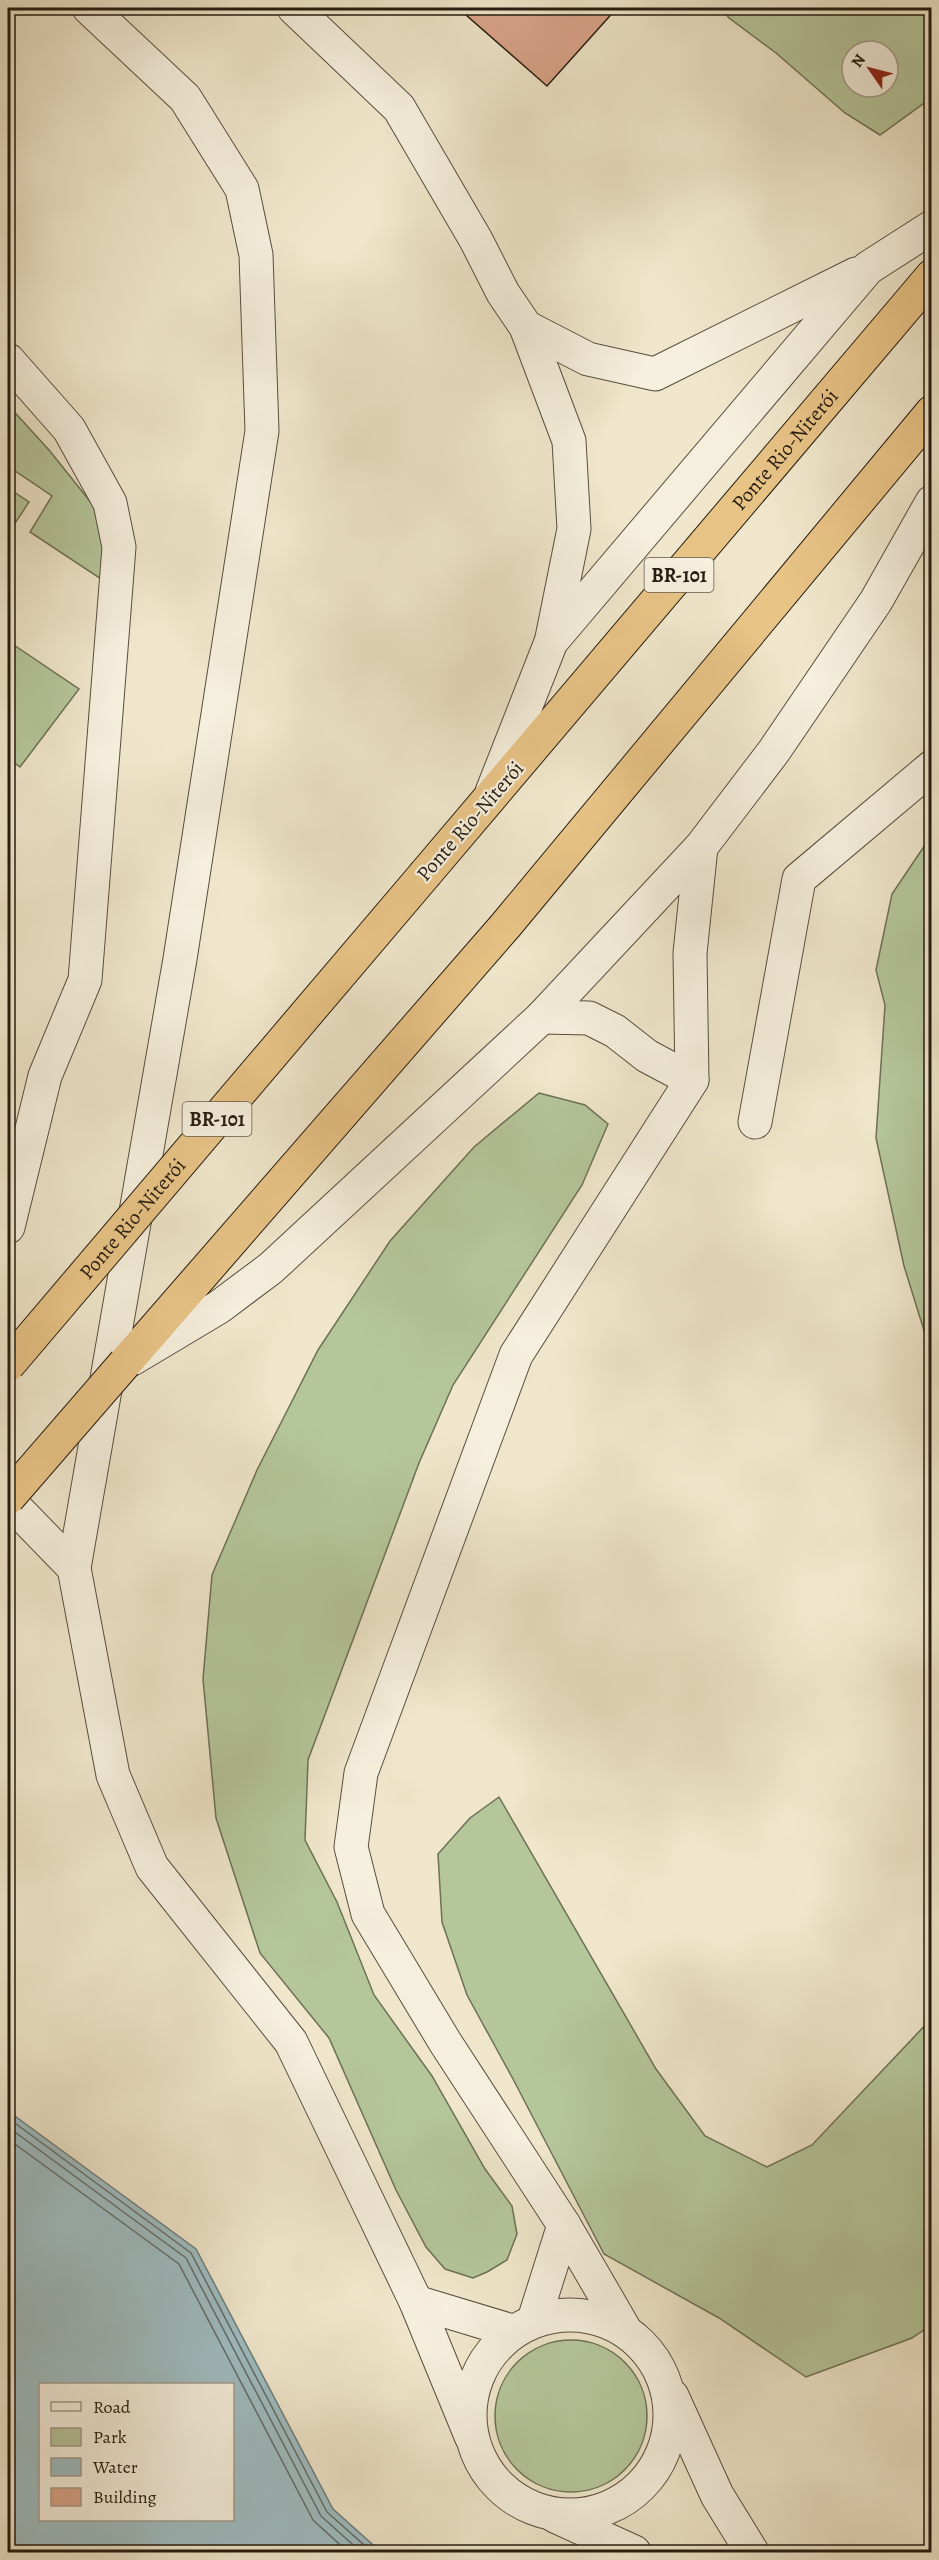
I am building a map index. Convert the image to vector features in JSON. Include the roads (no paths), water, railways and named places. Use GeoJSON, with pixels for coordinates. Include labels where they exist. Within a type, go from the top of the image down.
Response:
{"type":"FeatureCollection","features":[{"type":"Feature","properties":{"kind":"highway","name":"Ponte Rio-Niterói"},"geometry":{"type":"LineString","coordinates":[[8,1365],[932,276]]}},
{"type":"Feature","properties":{"kind":"highway"},"geometry":{"type":"LineString","coordinates":[[8,1499],[506,925],[932,412]]}},
{"type":"Feature","properties":{"kind":"lane"},"geometry":{"type":"LineString","coordinates":[[89,8],[185,98],[242,189],[256,255],[262,431],[180,959],[74,1568],[113,1775],[152,1867],[291,2042],[416,2302],[481,2464],[499,2487],[523,2504],[551,2514],[634,2553]]}},
{"type":"Feature","properties":{"kind":"lane"},"geometry":{"type":"LineString","coordinates":[[294,8],[399,108],[476,240],[503,292],[526,327],[568,441],[574,529],[551,642],[489,800]]}},
{"type":"Feature","properties":{"kind":"lane"},"geometry":{"type":"LineString","coordinates":[[526,327],[588,359],[655,374],[868,267],[932,227]]}},
{"type":"Feature","properties":{"kind":"lane"},"geometry":{"type":"LineString","coordinates":[[551,642],[868,267]]}},
{"type":"Feature","properties":{"kind":"lane"},"geometry":{"type":"LineString","coordinates":[[8,360],[69,429],[110,503],[119,547],[85,980],[45,1076],[8,1227]]}},
{"type":"Feature","properties":{"kind":"lane"},"geometry":{"type":"LineString","coordinates":[[125,1363],[219,1307],[271,1268],[542,1017],[701,847],[774,751],[870,610],[932,502]]}},
{"type":"Feature","properties":{"kind":"lane"},"geometry":{"type":"LineString","coordinates":[[755,1122],[799,879],[932,767]]}},
{"type":"Feature","properties":{"kind":"lane"},"geometry":{"type":"LineString","coordinates":[[625,2330],[564,2225],[445,2042],[368,1914],[351,1848],[361,1773],[516,1355],[692,1080],[690,953],[701,847]]}},
{"type":"Feature","properties":{"kind":"lane"},"geometry":{"type":"LineString","coordinates":[[542,1017],[590,1018],[615,1031],[647,1056],[692,1080]]}},
{"type":"Feature","properties":{"kind":"lane"},"geometry":{"type":"LineString","coordinates":[[8,1126],[45,1076]]}},
{"type":"Feature","properties":{"kind":"lane"},"geometry":{"type":"LineString","coordinates":[[8,1499],[74,1568]]}},
{"type":"Feature","properties":{"kind":"lane"},"geometry":{"type":"LineString","coordinates":[[523,2326],[564,2225]]}},
{"type":"Feature","properties":{"kind":"lane"},"geometry":{"type":"LineString","coordinates":[[416,2302],[523,2326]]}},
{"type":"Feature","properties":{"kind":"lane"},"geometry":{"type":"LineString","coordinates":[[471,2436],[469,2407],[476,2378],[491,2352],[523,2326],[565,2313],[597,2317],[625,2330],[649,2351],[717,2495],[752,2553]]}},
{"type":"Feature","properties":{"kind":"lane"},"geometry":{"type":"LineString","coordinates":[[551,2514],[581,2515],[611,2507],[636,2490],[656,2467],[668,2439],[670,2409],[664,2379]]}},
{"type":"Feature","properties":{"kind":"water"},"geometry":{"type":"Polygon","coordinates":[[[8,2111],[196,2249],[333,2509],[381,2552],[8,2552],[8,2111]]]}}]}
